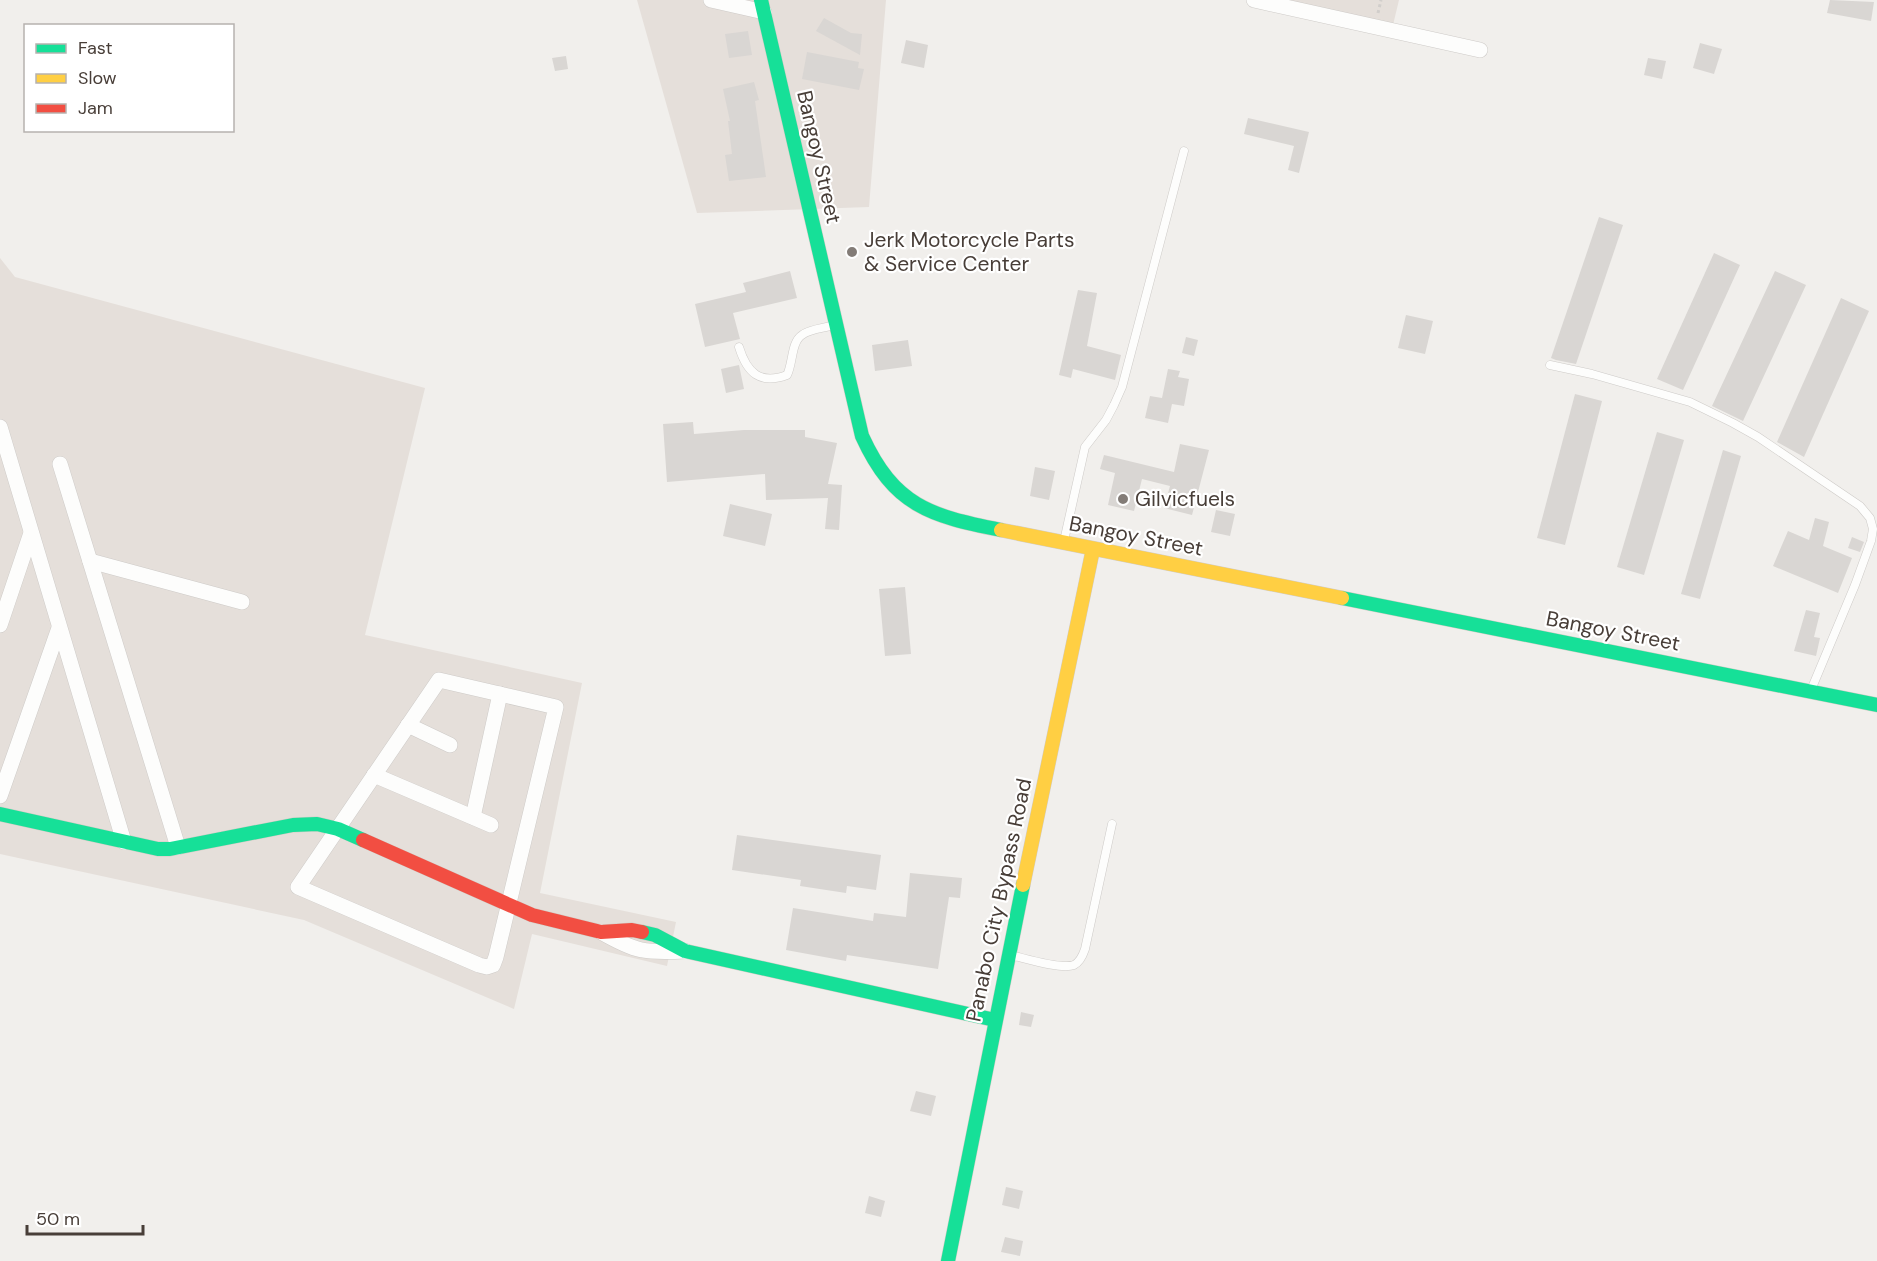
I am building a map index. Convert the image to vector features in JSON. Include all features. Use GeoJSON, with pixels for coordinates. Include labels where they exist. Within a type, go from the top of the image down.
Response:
{"type":"FeatureCollection","features":[{"type":"Feature","properties":{"kind":"street"},"geometry":{"type":"LineString","coordinates":[[711,0],[762,6]]}},
{"type":"Feature","properties":{"kind":"street"},"geometry":{"type":"LineString","coordinates":[[1254,0],[1480,50]]}},
{"type":"Feature","properties":{"kind":"street","name":"Bangoy Street"},"geometry":{"type":"LineString","coordinates":[[762,6],[862,436],[871,458],[895,490],[910,502],[962,522],[1877,705]]}},
{"type":"Feature","properties":{"kind":"street"},"geometry":{"type":"LineString","coordinates":[[1,435],[124,842]]}},
{"type":"Feature","properties":{"kind":"street"},"geometry":{"type":"LineString","coordinates":[[60,464],[178,847]]}},
{"type":"Feature","properties":{"kind":"street"},"geometry":{"type":"LineString","coordinates":[[0,625],[31,533]]}},
{"type":"Feature","properties":{"kind":"street","name":"Panabo City Bypass Road"},"geometry":{"type":"LineString","coordinates":[[948,1261],[995,1020],[1093,549]]}},
{"type":"Feature","properties":{"kind":"street"},"geometry":{"type":"LineString","coordinates":[[90,561],[242,602]]}},
{"type":"Feature","properties":{"kind":"street"},"geometry":{"type":"LineString","coordinates":[[0,796],[59,628]]}},
{"type":"Feature","properties":{"kind":"street"},"geometry":{"type":"LineString","coordinates":[[439,680],[556,707],[510,906],[494,962],[490,966],[483,966],[298,887],[408,725],[439,680]]}},
{"type":"Feature","properties":{"kind":"street"},"geometry":{"type":"LineString","coordinates":[[473,817],[500,694]]}},
{"type":"Feature","properties":{"kind":"street"},"geometry":{"type":"LineString","coordinates":[[408,725],[450,745]]}},
{"type":"Feature","properties":{"kind":"street"},"geometry":{"type":"LineString","coordinates":[[374,775],[491,825]]}},
{"type":"Feature","properties":{"kind":"street"},"geometry":{"type":"LineString","coordinates":[[0,814],[158,849],[293,825],[317,824],[338,829],[540,918],[601,932],[627,947],[651,952],[685,951],[995,1020]]}},
{"type":"Feature","properties":{"kind":"lane"},"geometry":{"type":"LineString","coordinates":[[1064,543],[1085,447],[1110,413],[1122,387],[1184,151]]}},
{"type":"Feature","properties":{"kind":"lane"},"geometry":{"type":"LineString","coordinates":[[739,347],[751,372],[760,378],[777,379],[787,375],[796,341],[802,334],[836,325]]}},
{"type":"Feature","properties":{"kind":"lane"},"geometry":{"type":"LineString","coordinates":[[1550,365],[1602,377],[1699,406],[1758,437],[1860,506],[1870,518],[1873,530],[1871,541],[1810,692]]}},
{"type":"Feature","properties":{"kind":"lane"},"geometry":{"type":"LineString","coordinates":[[1009,955],[1064,966],[1075,964],[1082,957],[1112,824]]}},
{"type":"Feature","properties":{"kind":"shaded area"},"geometry":{"type":"Polygon","coordinates":[[[637,0],[886,0],[869,207],[697,213],[637,0]]]}},
{"type":"Feature","properties":{"kind":"shaded area"},"geometry":{"type":"Polygon","coordinates":[[[1261,0],[1399,0],[1393,25],[1261,0]]]}},
{"type":"Feature","properties":{"kind":"shaded area"},"geometry":{"type":"Polygon","coordinates":[[[0,258],[15,277],[425,388],[365,635],[582,683],[540,893],[676,922],[667,966],[532,934],[514,1009],[304,920],[0,854],[0,258]]]}},
{"type":"Feature","properties":{"kind":"building"},"geometry":{"type":"Polygon","coordinates":[[[1830,0],[1874,2],[1871,21],[1827,13],[1830,0]]]}},
{"type":"Feature","properties":{"kind":"building"},"geometry":{"type":"Polygon","coordinates":[[[824,18],[851,33],[862,34],[860,55],[816,31],[824,18]]]}},
{"type":"Feature","properties":{"kind":"building"},"geometry":{"type":"Polygon","coordinates":[[[748,31],[752,55],[729,58],[725,34],[748,31]]]}},
{"type":"Feature","properties":{"kind":"building"},"geometry":{"type":"Polygon","coordinates":[[[906,40],[928,45],[924,68],[901,63],[906,40]]]}},
{"type":"Feature","properties":{"kind":"building"},"geometry":{"type":"Polygon","coordinates":[[[1700,43],[1722,49],[1714,74],[1693,68],[1700,43]]]}},
{"type":"Feature","properties":{"kind":"building"},"geometry":{"type":"Polygon","coordinates":[[[807,52],[859,62],[858,68],[864,69],[859,90],[802,79],[807,52]]]}},
{"type":"Feature","properties":{"kind":"building"},"geometry":{"type":"Polygon","coordinates":[[[566,56],[568,69],[555,71],[552,58],[566,56]]]}},
{"type":"Feature","properties":{"kind":"building"},"geometry":{"type":"Polygon","coordinates":[[[1648,58],[1666,61],[1662,79],[1644,75],[1648,58]]]}},
{"type":"Feature","properties":{"kind":"building"},"geometry":{"type":"Polygon","coordinates":[[[754,82],[759,100],[755,101],[766,177],[729,181],[725,155],[732,154],[728,121],[730,121],[723,89],[754,82]]]}},
{"type":"Feature","properties":{"kind":"building"},"geometry":{"type":"Polygon","coordinates":[[[1248,118],[1309,132],[1299,173],[1288,170],[1294,146],[1244,134],[1248,118]]]}},
{"type":"Feature","properties":{"kind":"building"},"geometry":{"type":"Polygon","coordinates":[[[1599,217],[1623,225],[1576,364],[1556,360],[1551,358],[1599,217]]]}},
{"type":"Feature","properties":{"kind":"building"},"geometry":{"type":"Polygon","coordinates":[[[1714,253],[1740,265],[1683,390],[1657,379],[1714,253]]]}},
{"type":"Feature","properties":{"kind":"building"},"geometry":{"type":"Polygon","coordinates":[[[790,271],[797,298],[733,313],[740,339],[705,347],[695,304],[746,292],[743,283],[790,271]]]}},
{"type":"Feature","properties":{"kind":"building"},"geometry":{"type":"Polygon","coordinates":[[[1775,271],[1806,285],[1743,421],[1712,406],[1775,271]]]}},
{"type":"Feature","properties":{"kind":"building"},"geometry":{"type":"Polygon","coordinates":[[[1078,290],[1097,293],[1087,346],[1121,355],[1115,380],[1073,369],[1071,378],[1059,375],[1078,290]]]}},
{"type":"Feature","properties":{"kind":"building"},"geometry":{"type":"Polygon","coordinates":[[[1841,298],[1869,311],[1804,457],[1777,442],[1841,298]]]}},
{"type":"Feature","properties":{"kind":"building"},"geometry":{"type":"Polygon","coordinates":[[[1406,315],[1433,321],[1425,354],[1398,348],[1406,315]]]}},
{"type":"Feature","properties":{"kind":"building"},"geometry":{"type":"Polygon","coordinates":[[[1186,337],[1198,340],[1194,356],[1182,353],[1186,337]]]}},
{"type":"Feature","properties":{"kind":"building"},"geometry":{"type":"Polygon","coordinates":[[[908,340],[912,366],[875,371],[872,345],[908,340]]]}},
{"type":"Feature","properties":{"kind":"building"},"geometry":{"type":"Polygon","coordinates":[[[739,365],[744,389],[726,393],[721,369],[739,365]]]}},
{"type":"Feature","properties":{"kind":"building"},"geometry":{"type":"Polygon","coordinates":[[[1168,369],[1180,371],[1178,377],[1189,379],[1184,406],[1172,404],[1168,423],[1145,418],[1150,396],[1162,398],[1168,369]]]}},
{"type":"Feature","properties":{"kind":"building"},"geometry":{"type":"Polygon","coordinates":[[[1575,394],[1602,401],[1565,545],[1537,538],[1575,394]]]}},
{"type":"Feature","properties":{"kind":"building"},"geometry":{"type":"Polygon","coordinates":[[[693,422],[694,434],[744,430],[805,430],[805,437],[837,443],[828,484],[842,485],[839,530],[825,529],[828,498],[766,500],[765,474],[667,482],[663,424],[693,422]]]}},
{"type":"Feature","properties":{"kind":"building"},"geometry":{"type":"Polygon","coordinates":[[[1657,432],[1684,440],[1644,575],[1617,567],[1657,432]]]}},
{"type":"Feature","properties":{"kind":"building"},"geometry":{"type":"Polygon","coordinates":[[[1180,444],[1209,450],[1192,515],[1164,508],[1170,486],[1142,479],[1134,511],[1108,505],[1115,473],[1100,469],[1104,455],[1174,472],[1180,444]]]}},
{"type":"Feature","properties":{"kind":"building"},"geometry":{"type":"Polygon","coordinates":[[[1723,450],[1741,456],[1700,599],[1681,594],[1723,450]]]}},
{"type":"Feature","properties":{"kind":"building"},"geometry":{"type":"Polygon","coordinates":[[[1035,467],[1055,471],[1049,500],[1030,496],[1035,467]]]}},
{"type":"Feature","properties":{"kind":"building"},"geometry":{"type":"Polygon","coordinates":[[[730,504],[772,514],[765,546],[723,536],[730,504]]]}},
{"type":"Feature","properties":{"kind":"building"},"geometry":{"type":"Polygon","coordinates":[[[1216,510],[1235,514],[1230,536],[1211,532],[1216,510]]]}},
{"type":"Feature","properties":{"kind":"building"},"geometry":{"type":"Polygon","coordinates":[[[1815,518],[1829,522],[1823,546],[1852,558],[1838,593],[1773,566],[1788,531],[1809,540],[1815,518]]]}},
{"type":"Feature","properties":{"kind":"building"},"geometry":{"type":"Polygon","coordinates":[[[1852,537],[1864,542],[1860,552],[1848,548],[1852,537]]]}},
{"type":"Feature","properties":{"kind":"building"},"geometry":{"type":"Polygon","coordinates":[[[905,587],[911,654],[885,656],[879,589],[905,587]]]}},
{"type":"Feature","properties":{"kind":"building"},"geometry":{"type":"Polygon","coordinates":[[[1806,610],[1820,613],[1814,637],[1820,638],[1816,656],[1794,651],[1806,610]]]}},
{"type":"Feature","properties":{"kind":"building"},"geometry":{"type":"Polygon","coordinates":[[[737,835],[881,855],[876,890],[847,886],[846,893],[800,886],[801,880],[732,870],[737,835]]]}},
{"type":"Feature","properties":{"kind":"building"},"geometry":{"type":"Polygon","coordinates":[[[910,873],[962,878],[960,898],[949,897],[938,969],[847,955],[846,961],[786,950],[793,908],[873,921],[874,913],[906,917],[910,873]]]}},
{"type":"Feature","properties":{"kind":"building"},"geometry":{"type":"Polygon","coordinates":[[[1021,1012],[1034,1015],[1031,1027],[1019,1025],[1021,1012]]]}},
{"type":"Feature","properties":{"kind":"building"},"geometry":{"type":"Polygon","coordinates":[[[916,1091],[936,1096],[931,1116],[910,1111],[916,1091]]]}},
{"type":"Feature","properties":{"kind":"building"},"geometry":{"type":"Polygon","coordinates":[[[1006,1187],[1023,1191],[1019,1209],[1002,1205],[1006,1187]]]}},
{"type":"Feature","properties":{"kind":"building"},"geometry":{"type":"Polygon","coordinates":[[[869,1196],[885,1201],[881,1217],[865,1213],[869,1196]]]}},
{"type":"Feature","properties":{"kind":"building"},"geometry":{"type":"Polygon","coordinates":[[[1005,1237],[1023,1241],[1020,1256],[1001,1252],[1005,1237]]]}},
{"type":"Feature","properties":{"kind":"traffic: fast"},"geometry":{"type":"LineString","coordinates":[[761,0],[862,436],[874,460],[887,478],[901,493],[917,504],[934,513],[1001,530]]}},
{"type":"Feature","properties":{"kind":"traffic: fast"},"geometry":{"type":"LineString","coordinates":[[1342,598],[1877,705]]}},
{"type":"Feature","properties":{"kind":"traffic: fast"},"geometry":{"type":"LineString","coordinates":[[0,814],[158,849],[170,849],[293,825],[317,824],[338,829],[363,840]]}},
{"type":"Feature","properties":{"kind":"traffic: fast"},"geometry":{"type":"LineString","coordinates":[[948,1261],[1023,885]]}},
{"type":"Feature","properties":{"kind":"traffic: fast"},"geometry":{"type":"LineString","coordinates":[[642,932],[655,935],[685,951],[995,1020]]}},
{"type":"Feature","properties":{"kind":"traffic: slow"},"geometry":{"type":"LineString","coordinates":[[1001,530],[1342,598]]}},
{"type":"Feature","properties":{"kind":"traffic: slow"},"geometry":{"type":"LineString","coordinates":[[1023,885],[1093,549]]}},
{"type":"Feature","properties":{"kind":"traffic: jam"},"geometry":{"type":"LineString","coordinates":[[363,840],[532,915],[601,932],[632,930],[642,932]]}},
{"type":"Feature","properties":{"kind":"place","name":"Jerk Motorcycle Parts & Service Center"},"geometry":{"type":"Point","coordinates":[852,252]}},
{"type":"Feature","properties":{"kind":"place","name":"Gilvicfuels"},"geometry":{"type":"Point","coordinates":[1123,499]}}]}
